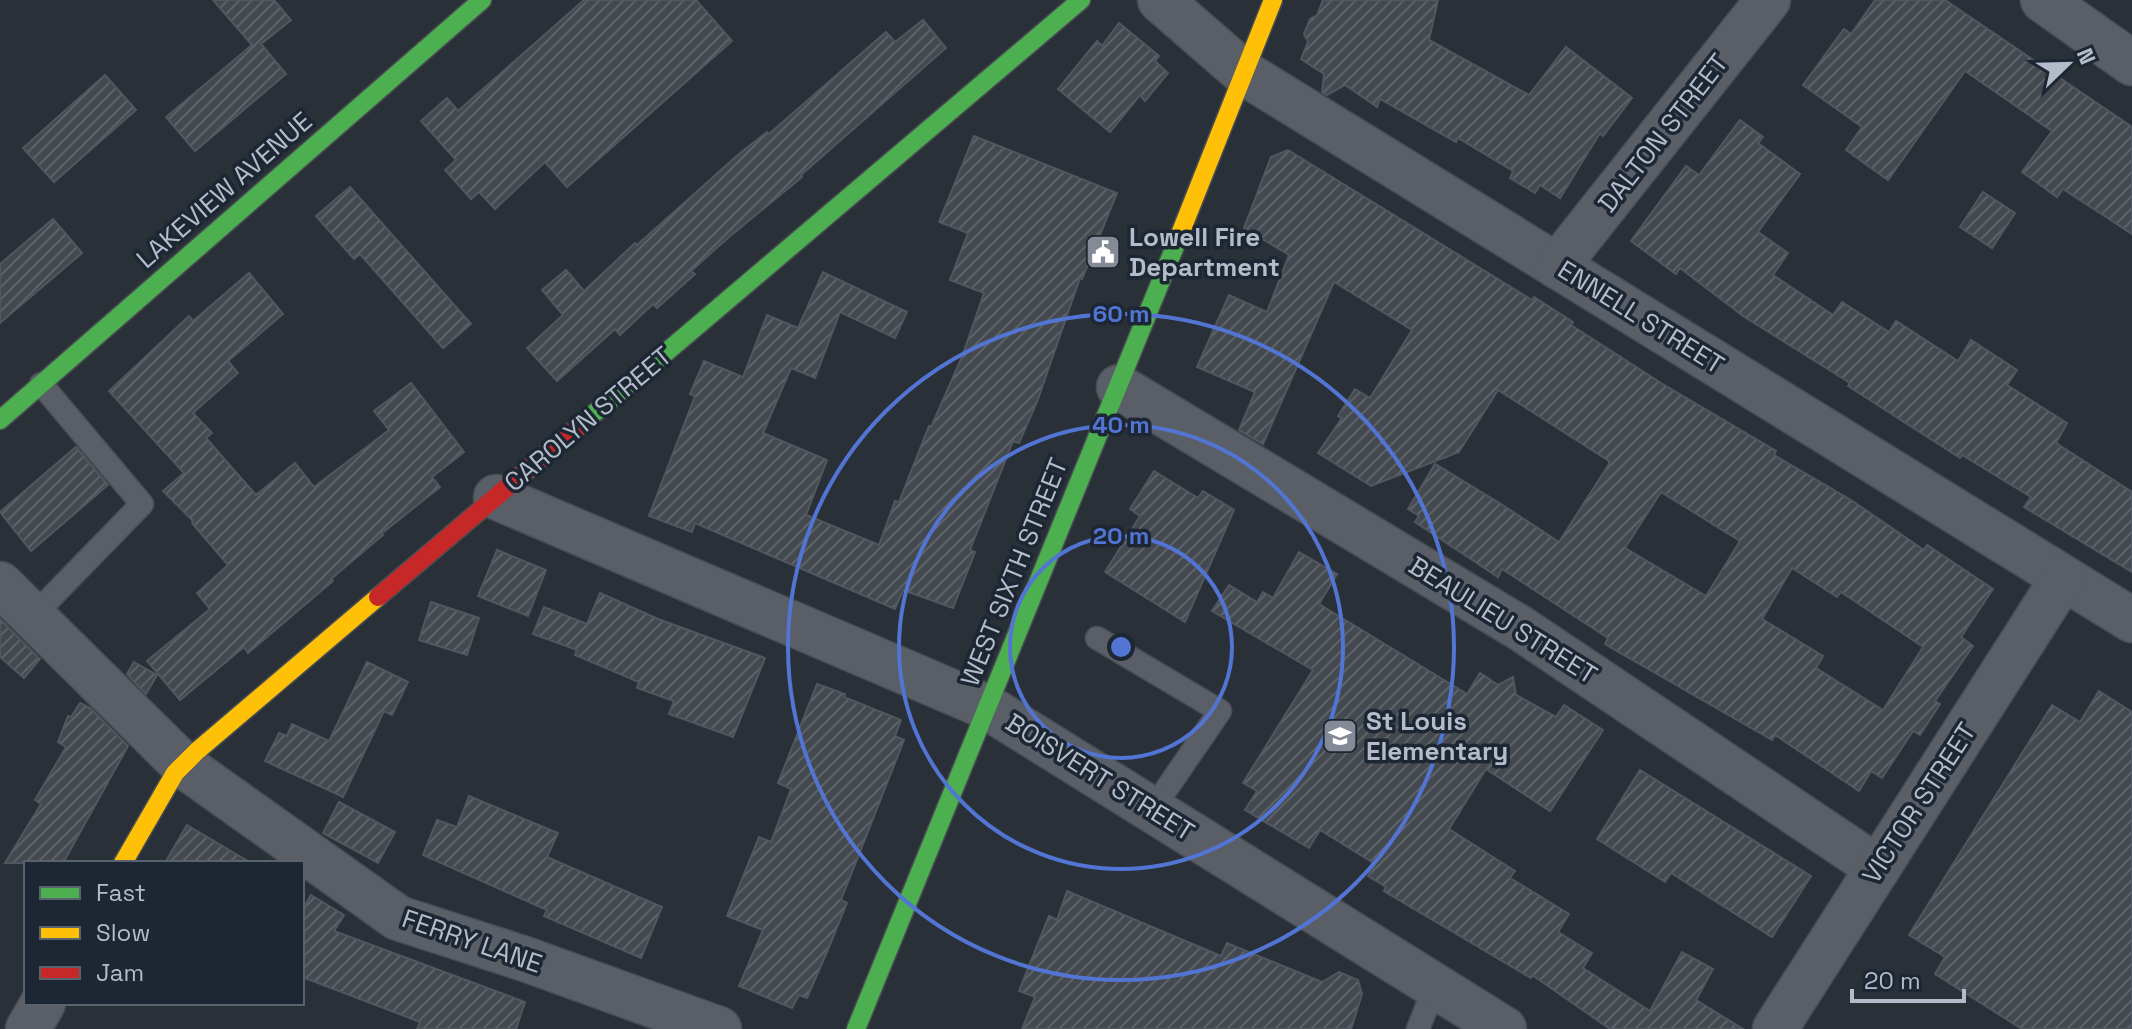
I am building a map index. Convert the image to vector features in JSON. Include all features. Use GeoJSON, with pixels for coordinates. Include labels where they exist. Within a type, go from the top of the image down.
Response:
{"type":"FeatureCollection","features":[{"type":"Feature","properties":{"kind":"main road","name":"CAROLYN STREET"},"geometry":{"type":"LineString","coordinates":[[124,861],[175,773],[183,765],[1081,0]]}},
{"type":"Feature","properties":{"kind":"main road","name":"WEST SIXTH STREET"},"geometry":{"type":"LineString","coordinates":[[856,1029],[1119,387],[1273,0]]}},
{"type":"Feature","properties":{"kind":"main road","name":"LAKEVIEW AVENUE"},"geometry":{"type":"LineString","coordinates":[[0,420],[467,5]]}},
{"type":"Feature","properties":{"kind":"street","name":"ENNELL STREET"},"geometry":{"type":"LineString","coordinates":[[1160,0],[1244,73],[2132,620]]}},
{"type":"Feature","properties":{"kind":"street","name":"DALTON STREET"},"geometry":{"type":"LineString","coordinates":[[1557,266],[1768,0]]}},
{"type":"Feature","properties":{"kind":"street"},"geometry":{"type":"LineString","coordinates":[[2043,0],[2132,63]]}},
{"type":"Feature","properties":{"kind":"street","name":"BEAULIEU STREET"},"geometry":{"type":"LineString","coordinates":[[1119,387],[1520,628],[1878,868]]}},
{"type":"Feature","properties":{"kind":"street","name":"BOISVERT STREET"},"geometry":{"type":"LineString","coordinates":[[496,497],[987,707],[1504,1029]]}},
{"type":"Feature","properties":{"kind":"street","name":"VICTOR STREET"},"geometry":{"type":"LineString","coordinates":[[1775,1029],[2063,578]]}},
{"type":"Feature","properties":{"kind":"street","name":"FERRY LANE"},"geometry":{"type":"LineString","coordinates":[[0,584],[183,765],[398,918],[525,959],[719,1029]]}},
{"type":"Feature","properties":{"kind":"street"},"geometry":{"type":"LineString","coordinates":[[28,1029],[42,1005]]}},
{"type":"Feature","properties":{"kind":"lane"},"geometry":{"type":"LineString","coordinates":[[34,615],[142,504],[41,384]]}},
{"type":"Feature","properties":{"kind":"lane"},"geometry":{"type":"LineString","coordinates":[[1097,638],[1220,711],[1152,810]]}},
{"type":"Feature","properties":{"kind":"lane"},"geometry":{"type":"LineString","coordinates":[[1418,1029],[1435,986]]}},
{"type":"Feature","properties":{"kind":"building"},"geometry":{"type":"Polygon","coordinates":[[[213,0],[274,0],[291,20],[261,44],[286,74],[195,151],[166,117],[252,45],[213,0]]]}},
{"type":"Feature","properties":{"kind":"building"},"geometry":{"type":"Polygon","coordinates":[[[584,0],[696,0],[732,41],[567,187],[545,162],[495,209],[479,192],[471,199],[445,170],[456,160],[421,121],[447,98],[458,111],[584,0]]]}},
{"type":"Feature","properties":{"kind":"building"},"geometry":{"type":"Polygon","coordinates":[[[1323,0],[1438,0],[1429,40],[1529,95],[1566,47],[1632,98],[1603,136],[1600,133],[1560,198],[1540,185],[1535,193],[1510,178],[1513,171],[1458,138],[1456,142],[1380,99],[1377,107],[1345,85],[1327,95],[1322,92],[1324,74],[1301,59],[1308,42],[1304,34],[1323,0]]]}},
{"type":"Feature","properties":{"kind":"building"},"geometry":{"type":"Polygon","coordinates":[[[1875,0],[1945,0],[2132,127],[2132,234],[2063,189],[2057,197],[2022,172],[2052,131],[1965,71],[1888,180],[1846,150],[1862,127],[1803,85],[1844,29],[1851,34],[1875,0]]]}},
{"type":"Feature","properties":{"kind":"building"},"geometry":{"type":"Polygon","coordinates":[[[923,20],[946,48],[691,271],[695,274],[657,308],[653,304],[620,335],[615,329],[557,381],[527,348],[563,315],[542,290],[566,270],[584,291],[635,243],[637,245],[739,154],[767,132],[769,134],[886,32],[895,42],[923,20]]]}},
{"type":"Feature","properties":{"kind":"building"},"geometry":{"type":"Polygon","coordinates":[[[1119,23],[1159,56],[1155,61],[1168,73],[1145,101],[1140,95],[1110,132],[1058,89],[1097,41],[1102,46],[1119,23]]]}},
{"type":"Feature","properties":{"kind":"building"},"geometry":{"type":"Polygon","coordinates":[[[105,75],[136,110],[54,182],[23,148],[105,75]]]}},
{"type":"Feature","properties":{"kind":"building"},"geometry":{"type":"Polygon","coordinates":[[[1740,120],[1763,137],[1758,143],[1800,174],[1758,232],[1788,253],[1773,275],[1833,315],[1842,302],[1889,332],[1896,321],[1958,361],[1971,340],[2017,370],[2007,385],[2067,423],[2056,443],[2132,492],[2132,572],[2024,507],[2031,497],[1962,455],[1960,458],[1848,386],[1850,383],[1743,316],[1680,268],[1676,274],[1631,241],[1686,166],[1699,175],[1740,120]]]}},
{"type":"Feature","properties":{"kind":"building"},"geometry":{"type":"Polygon","coordinates":[[[974,136],[1117,193],[1080,278],[1037,402],[1019,443],[1013,441],[970,550],[975,552],[953,608],[903,590],[895,609],[695,523],[692,532],[649,516],[695,396],[690,394],[704,361],[743,377],[767,315],[798,328],[823,272],[907,312],[895,338],[840,312],[815,378],[791,368],[763,433],[827,460],[806,515],[879,545],[895,501],[899,502],[929,426],[962,357],[984,293],[950,280],[968,233],[939,222],[974,136]]]}},
{"type":"Feature","properties":{"kind":"building"},"geometry":{"type":"Polygon","coordinates":[[[1288,150],[1532,300],[1534,297],[1573,322],[1571,325],[1661,383],[1776,451],[1774,455],[1851,500],[1924,550],[1927,545],[1993,589],[1961,637],[1973,646],[1935,701],[1940,704],[1920,735],[1913,731],[1882,778],[1871,771],[1859,791],[1775,735],[1772,740],[1605,644],[1608,638],[1502,569],[1498,577],[1415,522],[1419,516],[1408,509],[1435,464],[1559,542],[1609,464],[1609,461],[1498,390],[1459,452],[1371,486],[1318,453],[1342,418],[1338,416],[1355,389],[1370,398],[1412,330],[1334,282],[1263,444],[1239,430],[1255,392],[1197,367],[1229,295],[1267,312],[1289,255],[1244,228],[1271,157],[1288,150]],[[1661,492],[1625,548],[1706,596],[1740,541],[1661,492]],[[1792,568],[1762,619],[1823,656],[1816,668],[1883,710],[1923,647],[1841,592],[1837,597],[1792,568]]]}},
{"type":"Feature","properties":{"kind":"building"},"geometry":{"type":"Polygon","coordinates":[[[350,187],[471,324],[443,348],[360,254],[354,259],[316,216],[350,187]]]}},
{"type":"Feature","properties":{"kind":"building"},"geometry":{"type":"Polygon","coordinates":[[[1983,192],[2015,213],[1992,248],[1960,227],[1983,192]]]}},
{"type":"Feature","properties":{"kind":"building"},"geometry":{"type":"Polygon","coordinates":[[[53,219],[82,253],[0,323],[0,264],[53,219]]]}},
{"type":"Feature","properties":{"kind":"building"},"geometry":{"type":"Polygon","coordinates":[[[249,273],[283,314],[228,361],[238,373],[193,413],[212,433],[206,438],[256,495],[295,463],[314,487],[389,430],[374,411],[411,383],[464,452],[432,477],[440,487],[381,534],[331,579],[333,581],[248,653],[244,647],[180,700],[147,661],[210,609],[197,593],[228,565],[193,521],[163,491],[184,473],[109,391],[189,316],[193,321],[249,273]]]}},
{"type":"Feature","properties":{"kind":"building"},"geometry":{"type":"Polygon","coordinates":[[[76,447],[108,485],[31,551],[0,512],[76,447]]]}},
{"type":"Feature","properties":{"kind":"building"},"geometry":{"type":"Polygon","coordinates":[[[1154,471],[1198,498],[1203,491],[1234,510],[1185,622],[1105,572],[1140,516],[1130,509],[1154,471]]]}},
{"type":"Feature","properties":{"kind":"building"},"geometry":{"type":"Polygon","coordinates":[[[497,550],[546,570],[528,616],[478,596],[497,550]]]}},
{"type":"Feature","properties":{"kind":"building"},"geometry":{"type":"Polygon","coordinates":[[[1299,552],[1337,574],[1319,604],[1467,694],[1480,673],[1498,685],[1513,677],[1516,695],[1556,717],[1564,705],[1603,730],[1550,811],[1486,769],[1449,829],[1515,871],[1510,878],[1569,914],[1558,932],[1592,953],[1583,968],[1650,1011],[1682,952],[1713,969],[1696,1000],[1743,1029],[1610,1029],[1532,975],[1531,978],[1384,891],[1386,887],[1368,876],[1375,864],[1320,830],[1309,848],[1245,810],[1257,791],[1243,783],[1313,670],[1212,611],[1229,585],[1257,602],[1263,592],[1273,598],[1299,552]]]}},
{"type":"Feature","properties":{"kind":"building"},"geometry":{"type":"Polygon","coordinates":[[[600,593],[658,619],[765,658],[733,737],[669,714],[674,701],[637,688],[639,682],[575,655],[577,650],[533,634],[544,607],[587,624],[600,593]]]}},
{"type":"Feature","properties":{"kind":"building"},"geometry":{"type":"Polygon","coordinates":[[[431,602],[479,618],[467,655],[419,640],[431,602]]]}},
{"type":"Feature","properties":{"kind":"building"},"geometry":{"type":"Polygon","coordinates":[[[0,619],[40,659],[24,678],[0,657],[0,619]]]}},
{"type":"Feature","properties":{"kind":"building"},"geometry":{"type":"Polygon","coordinates":[[[134,662],[157,675],[146,694],[127,674],[134,662]]]}},
{"type":"Feature","properties":{"kind":"building"},"geometry":{"type":"Polygon","coordinates":[[[367,662],[408,682],[392,715],[384,711],[343,797],[265,761],[279,733],[287,736],[292,724],[329,741],[367,662]]]}},
{"type":"Feature","properties":{"kind":"building"},"geometry":{"type":"Polygon","coordinates":[[[817,684],[901,720],[895,736],[904,740],[841,900],[847,903],[827,952],[807,998],[799,995],[792,1008],[739,986],[763,930],[727,916],[759,837],[771,842],[791,789],[778,783],[817,684]]]}},
{"type":"Feature","properties":{"kind":"building"},"geometry":{"type":"Polygon","coordinates":[[[2099,691],[2132,712],[2132,1029],[2022,1029],[1935,974],[1945,957],[1909,935],[2052,705],[2080,722],[2099,691]]]}},
{"type":"Feature","properties":{"kind":"building"},"geometry":{"type":"Polygon","coordinates":[[[80,703],[90,708],[128,746],[64,861],[5,863],[41,804],[35,800],[66,747],[58,742],[68,716],[71,717],[80,703]]]}},
{"type":"Feature","properties":{"kind":"building"},"geometry":{"type":"Polygon","coordinates":[[[1640,770],[1811,876],[1772,937],[1671,873],[1665,882],[1597,839],[1640,770]]]}},
{"type":"Feature","properties":{"kind":"building"},"geometry":{"type":"Polygon","coordinates":[[[469,796],[558,833],[547,857],[662,907],[641,958],[544,916],[547,910],[423,855],[437,820],[457,827],[469,796]]]}},
{"type":"Feature","properties":{"kind":"building"},"geometry":{"type":"Polygon","coordinates":[[[339,802],[395,832],[378,863],[323,833],[339,802]]]}},
{"type":"Feature","properties":{"kind":"building"},"geometry":{"type":"Polygon","coordinates":[[[187,825],[248,861],[166,861],[187,825]]]}},
{"type":"Feature","properties":{"kind":"building"},"geometry":{"type":"Polygon","coordinates":[[[1067,891],[1221,956],[1227,943],[1322,982],[1339,972],[1358,980],[1362,994],[1351,1029],[1022,1029],[1035,997],[1019,991],[1049,916],[1057,920],[1067,891]]]}},
{"type":"Feature","properties":{"kind":"building"},"geometry":{"type":"Polygon","coordinates":[[[311,895],[344,915],[334,931],[525,1002],[516,1029],[417,1029],[420,1022],[304,980],[304,907],[311,895]]]}},
{"type":"Feature","properties":{"kind":"traffic: fast"},"geometry":{"type":"LineString","coordinates":[[0,420],[482,0]]}},
{"type":"Feature","properties":{"kind":"traffic: fast"},"geometry":{"type":"LineString","coordinates":[[584,422],[1081,0]]}},
{"type":"Feature","properties":{"kind":"traffic: fast"},"geometry":{"type":"LineString","coordinates":[[856,1029],[1178,239]]}},
{"type":"Feature","properties":{"kind":"traffic: slow"},"geometry":{"type":"LineString","coordinates":[[1178,239],[1273,0]]}},
{"type":"Feature","properties":{"kind":"traffic: slow"},"geometry":{"type":"LineString","coordinates":[[124,861],[175,773],[378,597]]}},
{"type":"Feature","properties":{"kind":"traffic: jam"},"geometry":{"type":"LineString","coordinates":[[378,597],[584,422]]}},
{"type":"Feature","properties":{"kind":"place","name":"Lowell Fire Department"},"geometry":{"type":"Point","coordinates":[1103,252]}},
{"type":"Feature","properties":{"kind":"place","name":"St Louis Elementary"},"geometry":{"type":"Point","coordinates":[1340,736]}}]}
